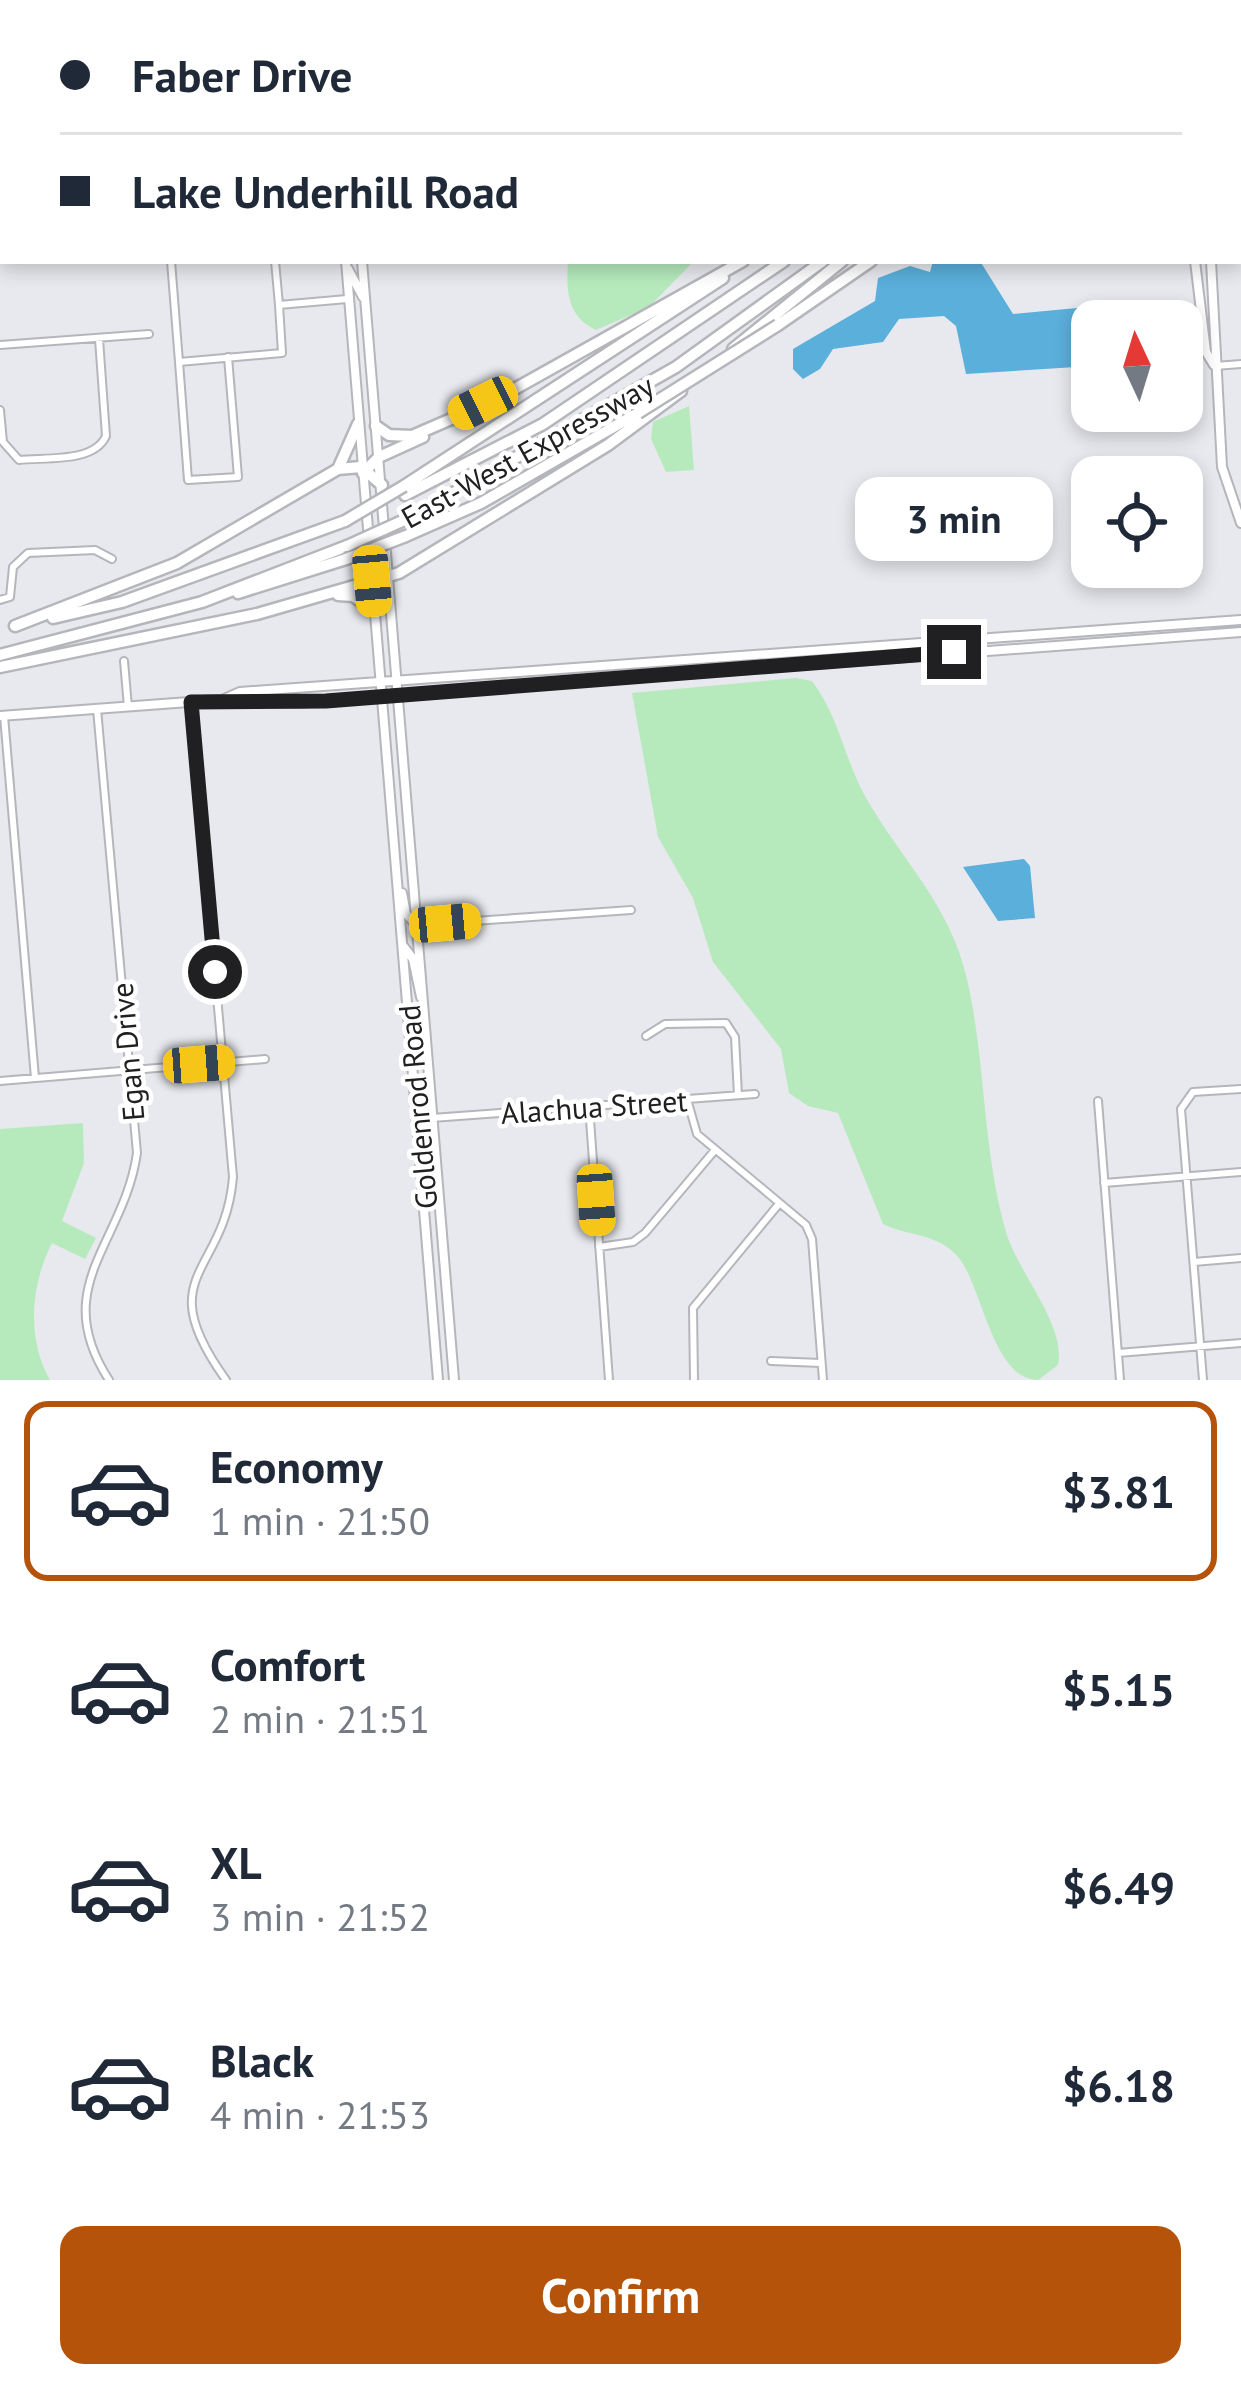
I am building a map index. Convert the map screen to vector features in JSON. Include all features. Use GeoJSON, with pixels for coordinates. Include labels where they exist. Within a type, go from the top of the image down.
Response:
{"type":"FeatureCollection","features":[{"type":"Feature","properties":{"kind":"highway"},"geometry":{"type":"LineString","coordinates":[[363,470],[739,264]]}},
{"type":"Feature","properties":{"kind":"highway"},"geometry":{"type":"LineString","coordinates":[[404,490],[690,304],[740,264]]}},
{"type":"Feature","properties":{"kind":"highway","name":"East-West Expressway"},"geometry":{"type":"LineString","coordinates":[[0,629],[122,602],[345,521],[543,424],[780,264]]}},
{"type":"Feature","properties":{"kind":"highway","name":"East-West Expressway"},"geometry":{"type":"LineString","coordinates":[[0,655],[229,593],[347,552],[676,367],[820,264]]}},
{"type":"Feature","properties":{"kind":"highway"},"geometry":{"type":"LineString","coordinates":[[0,667],[192,629],[391,576],[608,445],[838,264]]}},
{"type":"Feature","properties":{"kind":"highway"},"geometry":{"type":"LineString","coordinates":[[347,552],[406,536],[481,503],[638,413],[868,264]]}},
{"type":"Feature","properties":{"kind":"highway"},"geometry":{"type":"LineString","coordinates":[[376,426],[389,435],[412,436],[495,400]]}},
{"type":"Feature","properties":{"kind":"highway"},"geometry":{"type":"LineString","coordinates":[[338,469],[358,424]]}},
{"type":"Feature","properties":{"kind":"highway"},"geometry":{"type":"LineString","coordinates":[[15,626],[177,563],[338,469],[363,470],[382,485]]}},
{"type":"Feature","properties":{"kind":"highway"},"geometry":{"type":"LineString","coordinates":[[329,595],[353,596],[375,611]]}},
{"type":"Feature","properties":{"kind":"street"},"geometry":{"type":"LineString","coordinates":[[171,264],[188,479],[238,477],[229,358]]}},
{"type":"Feature","properties":{"kind":"street"},"geometry":{"type":"LineString","coordinates":[[179,362],[282,353],[275,264]]}},
{"type":"Feature","properties":{"kind":"street"},"geometry":{"type":"LineString","coordinates":[[346,264],[364,298]]}},
{"type":"Feature","properties":{"kind":"street","name":"Goldenrod Road"},"geometry":{"type":"LineString","coordinates":[[346,264],[439,1380]]}},
{"type":"Feature","properties":{"kind":"street","name":"Goldenrod Road"},"geometry":{"type":"LineString","coordinates":[[362,264],[454,1380]]}},
{"type":"Feature","properties":{"kind":"street"},"geometry":{"type":"LineString","coordinates":[[1196,264],[1207,352],[1214,366]]}},
{"type":"Feature","properties":{"kind":"street"},"geometry":{"type":"LineString","coordinates":[[1211,264],[1223,478],[1241,523]]}},
{"type":"Feature","properties":{"kind":"street"},"geometry":{"type":"LineString","coordinates":[[279,305],[347,299],[367,324]]}},
{"type":"Feature","properties":{"kind":"street"},"geometry":{"type":"LineString","coordinates":[[0,345],[149,334]]}},
{"type":"Feature","properties":{"kind":"street"},"geometry":{"type":"LineString","coordinates":[[0,410],[3,442],[19,460],[91,453],[102,445],[106,436],[99,338]]}},
{"type":"Feature","properties":{"kind":"street"},"geometry":{"type":"LineString","coordinates":[[1214,366],[1241,364]]}},
{"type":"Feature","properties":{"kind":"street"},"geometry":{"type":"LineString","coordinates":[[0,600],[10,597],[14,567],[28,553],[95,550],[112,559]]}},
{"type":"Feature","properties":{"kind":"street"},"geometry":{"type":"LineString","coordinates":[[222,700],[240,692],[1241,620]]}},
{"type":"Feature","properties":{"kind":"street"},"geometry":{"type":"LineString","coordinates":[[1052,645],[1078,631]]}},
{"type":"Feature","properties":{"kind":"street"},"geometry":{"type":"LineString","coordinates":[[35,1078],[2,716],[222,700],[276,704],[384,697],[1241,632]]}},
{"type":"Feature","properties":{"kind":"street"},"geometry":{"type":"LineString","coordinates":[[954,652],[982,638]]}},
{"type":"Feature","properties":{"kind":"street"},"geometry":{"type":"LineString","coordinates":[[761,654],[762,666]]}},
{"type":"Feature","properties":{"kind":"street"},"geometry":{"type":"LineString","coordinates":[[124,661],[128,707]]}},
{"type":"Feature","properties":{"kind":"street"},"geometry":{"type":"LineString","coordinates":[[191,702],[232,1190],[191,1287],[189,1311],[194,1333],[226,1380]]}},
{"type":"Feature","properties":{"kind":"street","name":"Egan Drive"},"geometry":{"type":"LineString","coordinates":[[98,709],[137,1153],[134,1174],[88,1280],[82,1306],[89,1348],[109,1380]]}},
{"type":"Feature","properties":{"kind":"street"},"geometry":{"type":"LineString","coordinates":[[399,886],[406,914],[417,925],[631,910]]}},
{"type":"Feature","properties":{"kind":"street"},"geometry":{"type":"LineString","coordinates":[[404,947],[413,959],[416,995],[422,998]]}},
{"type":"Feature","properties":{"kind":"street"},"geometry":{"type":"LineString","coordinates":[[646,1036],[664,1024],[726,1023],[734,1036],[738,1095]]}},
{"type":"Feature","properties":{"kind":"street"},"geometry":{"type":"LineString","coordinates":[[0,1081],[265,1059]]}},
{"type":"Feature","properties":{"kind":"street"},"geometry":{"type":"LineString","coordinates":[[414,1077],[422,1105],[432,1118]]}},
{"type":"Feature","properties":{"kind":"street"},"geometry":{"type":"LineString","coordinates":[[1203,1380],[1181,1109],[1193,1092],[1241,1089]]}},
{"type":"Feature","properties":{"kind":"street","name":"Alachua Street"},"geometry":{"type":"LineString","coordinates":[[432,1118],[755,1094]]}},
{"type":"Feature","properties":{"kind":"street"},"geometry":{"type":"LineString","coordinates":[[687,1099],[697,1134],[806,1226],[812,1239],[823,1380]]}},
{"type":"Feature","properties":{"kind":"street"},"geometry":{"type":"LineString","coordinates":[[1098,1101],[1120,1380]]}},
{"type":"Feature","properties":{"kind":"street"},"geometry":{"type":"LineString","coordinates":[[589,1106],[610,1380]]}},
{"type":"Feature","properties":{"kind":"street"},"geometry":{"type":"LineString","coordinates":[[418,1129],[428,1137],[437,1173]]}},
{"type":"Feature","properties":{"kind":"street"},"geometry":{"type":"LineString","coordinates":[[599,1246],[633,1242],[645,1233],[715,1150]]}},
{"type":"Feature","properties":{"kind":"street"},"geometry":{"type":"LineString","coordinates":[[1104,1183],[1241,1172]]}},
{"type":"Feature","properties":{"kind":"street"},"geometry":{"type":"LineString","coordinates":[[694,1380],[693,1307],[779,1204]]}},
{"type":"Feature","properties":{"kind":"street"},"geometry":{"type":"LineString","coordinates":[[1194,1262],[1241,1258]]}},
{"type":"Feature","properties":{"kind":"street"},"geometry":{"type":"LineString","coordinates":[[1118,1353],[1241,1343]]}},
{"type":"Feature","properties":{"kind":"street"},"geometry":{"type":"LineString","coordinates":[[771,1361],[822,1363]]}},
{"type":"Feature","properties":{"kind":"green space"},"geometry":{"type":"Polygon","coordinates":[[[568,264],[691,264],[649,307],[596,330],[574,310],[568,264]]]}},
{"type":"Feature","properties":{"kind":"green space"},"geometry":{"type":"Polygon","coordinates":[[[689,406],[694,470],[666,472],[651,439],[653,422],[689,406]]]}},
{"type":"Feature","properties":{"kind":"green space"},"geometry":{"type":"Polygon","coordinates":[[[796,678],[812,681],[821,694],[865,796],[937,905],[959,952],[973,1010],[992,1169],[1006,1232],[1059,1349],[1058,1365],[1038,1380],[1023,1376],[1000,1350],[959,1258],[932,1239],[883,1224],[838,1113],[808,1106],[789,1093],[781,1049],[713,962],[693,898],[658,837],[632,693],[796,678]]]}},
{"type":"Feature","properties":{"kind":"green space"},"geometry":{"type":"Polygon","coordinates":[[[83,1123],[84,1163],[62,1221],[96,1238],[85,1259],[52,1243],[39,1276],[35,1329],[50,1380],[0,1380],[0,1129],[83,1123]]]}},
{"type":"Feature","properties":{"kind":"water"},"geometry":{"type":"Polygon","coordinates":[[[932,264],[982,264],[1013,314],[1071,309],[1071,367],[966,374],[956,326],[944,316],[899,319],[883,342],[833,349],[820,369],[803,379],[793,369],[793,349],[875,301],[878,278],[910,266],[930,272],[932,264]]]}},
{"type":"Feature","properties":{"kind":"water"},"geometry":{"type":"Polygon","coordinates":[[[1024,859],[1030,866],[1035,918],[998,921],[963,867],[1024,859]]]}},
{"type":"Feature","properties":{"kind":"route"},"geometry":{"type":"LineString","coordinates":[[215,972],[191,702],[326,701],[954,652]]}}]}
